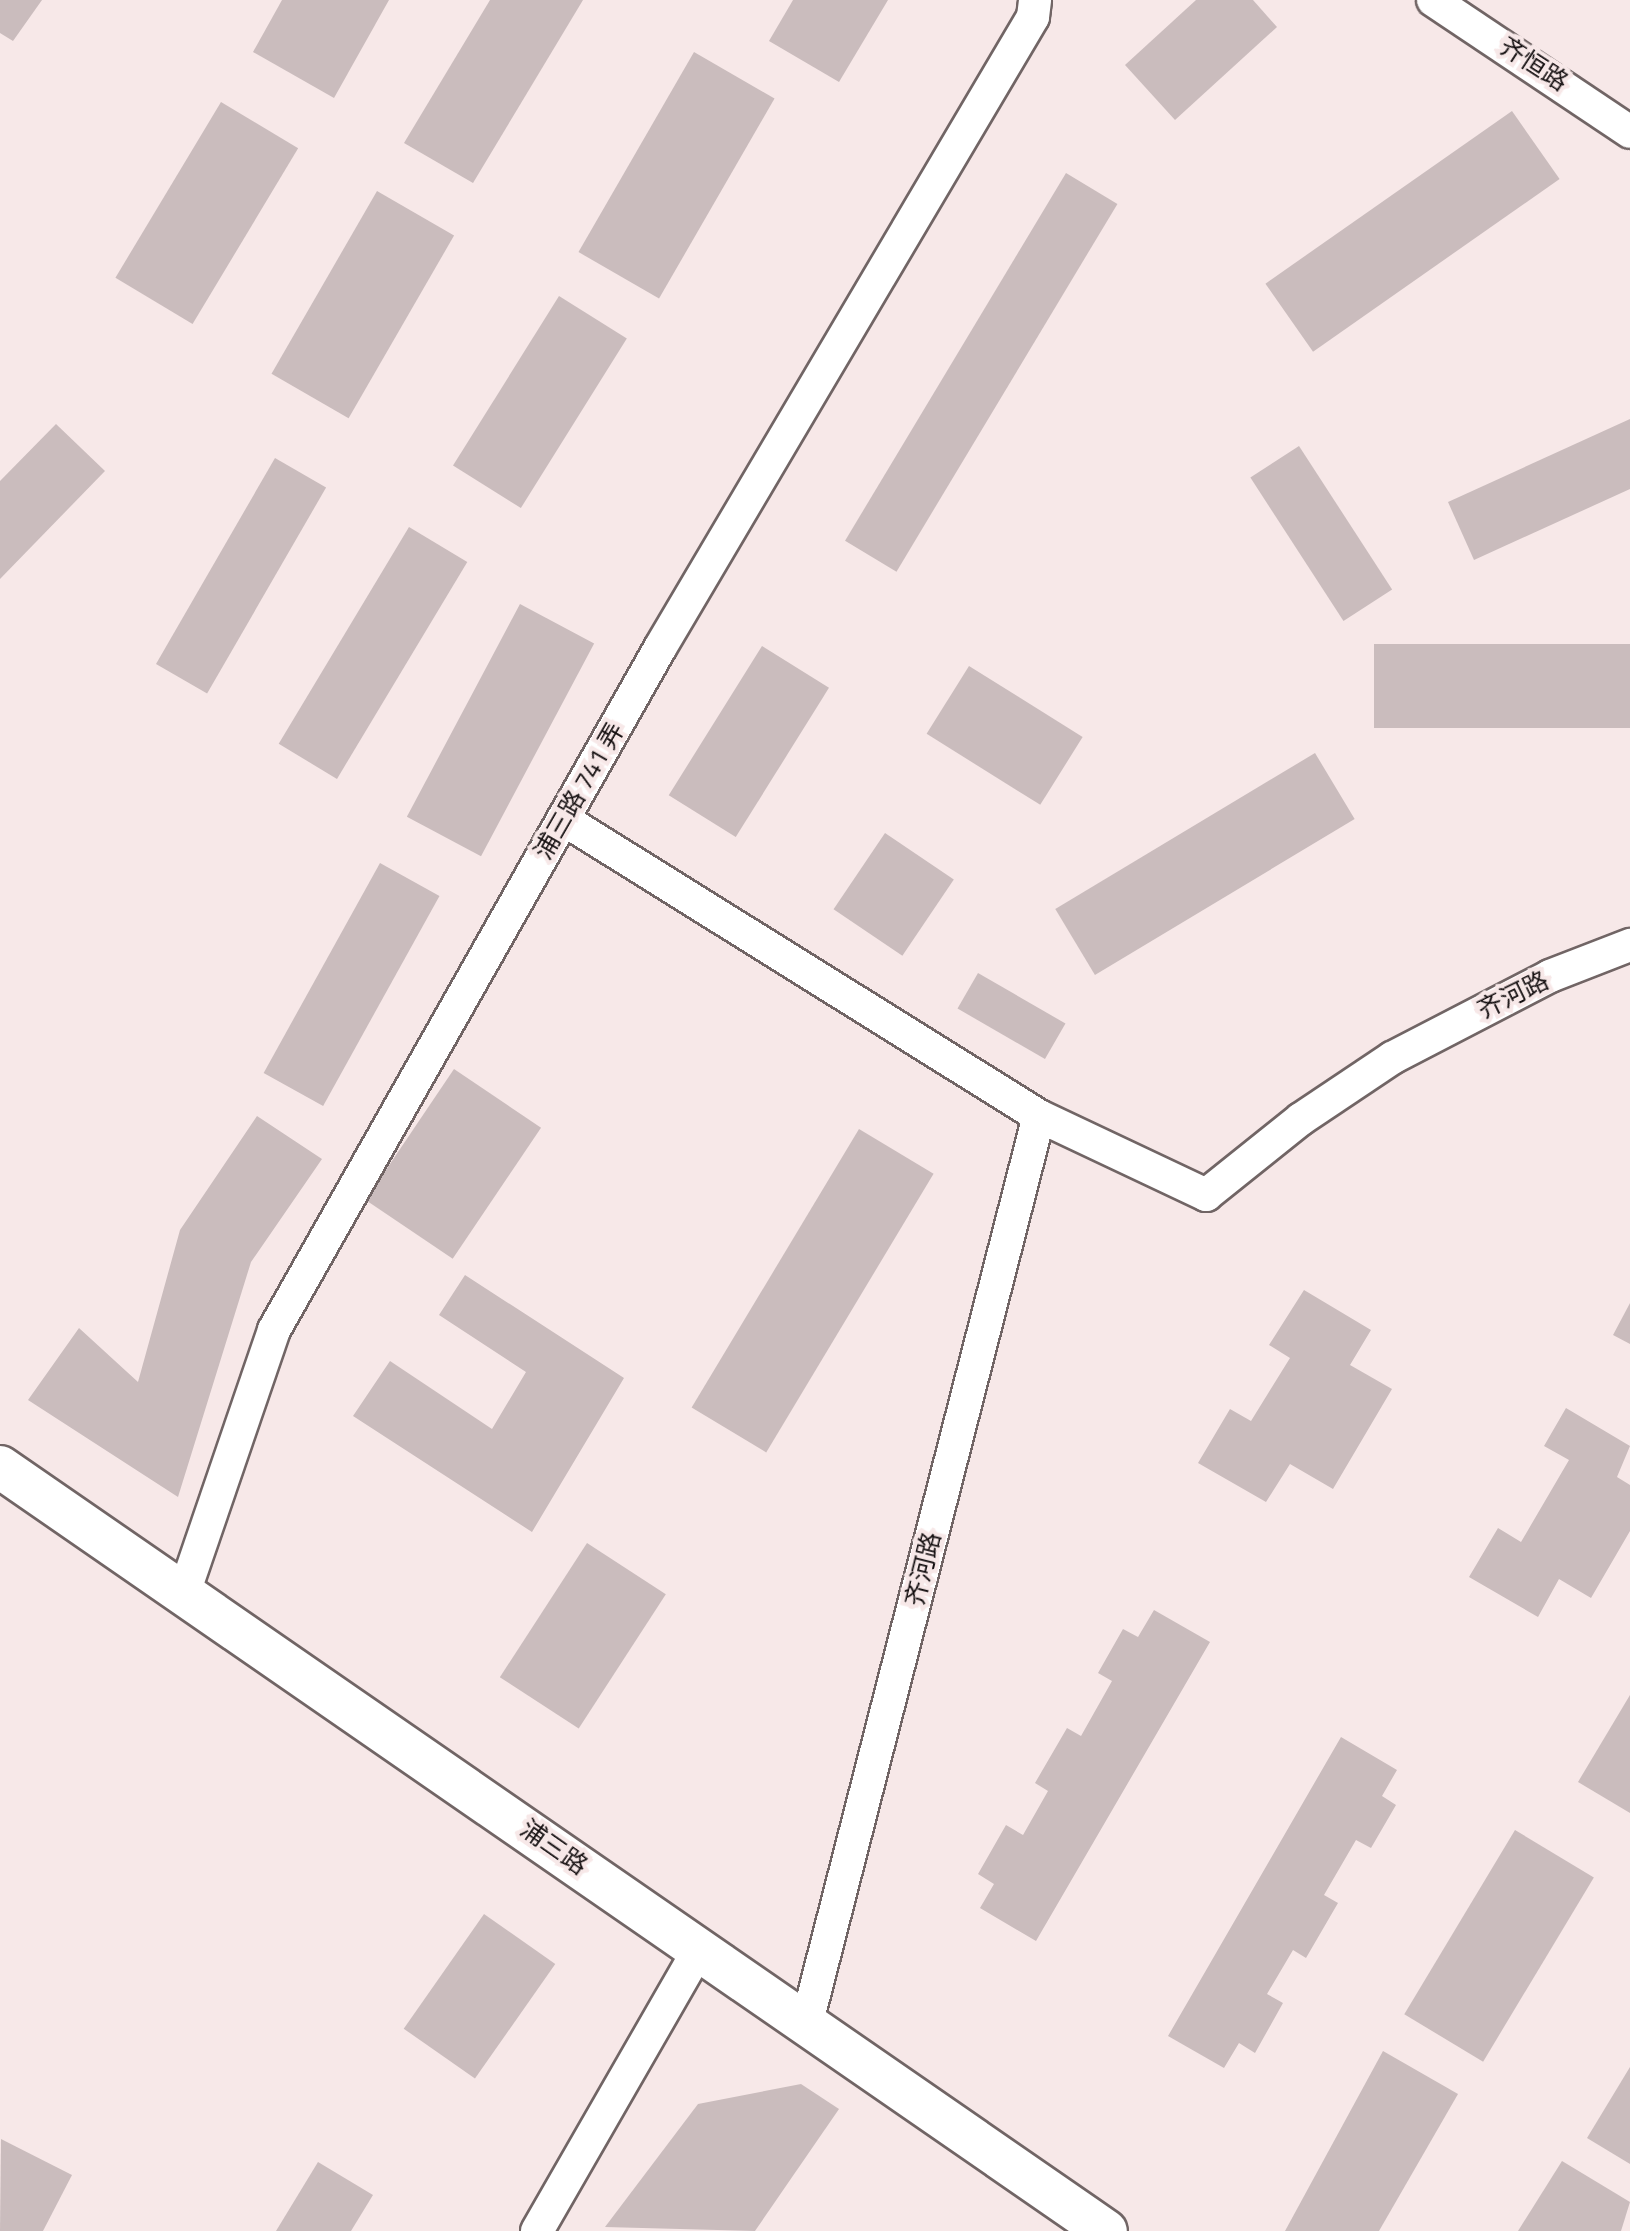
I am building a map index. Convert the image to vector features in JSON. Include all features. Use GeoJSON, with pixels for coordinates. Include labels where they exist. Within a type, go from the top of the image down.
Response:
{"type":"FeatureCollection","features":[{"type":"Feature","properties":{"kind":"street"},"geometry":{"type":"LineString","coordinates":[[1034,8],[1063,0]]}},
{"type":"Feature","properties":{"kind":"street","name":"齐恒路"},"geometry":{"type":"LineString","coordinates":[[1433,0],[1630,132]]}},
{"type":"Feature","properties":{"kind":"street","name":"浦三路 741 弄"},"geometry":{"type":"LineString","coordinates":[[184,1593],[262,1354],[563,819],[1034,8]]}},
{"type":"Feature","properties":{"kind":"street"},"geometry":{"type":"LineString","coordinates":[[563,819],[1040,1116]]}},
{"type":"Feature","properties":{"kind":"street","name":"齐河路"},"geometry":{"type":"LineString","coordinates":[[807,2022],[1040,1116],[1206,1195],[1301,1119],[1392,1058],[1514,993],[1630,945]]}},
{"type":"Feature","properties":{"kind":"street","name":"浦三路"},"geometry":{"type":"LineString","coordinates":[[0,1467],[1106,2231]]}},
{"type":"Feature","properties":{"kind":"street"},"geometry":{"type":"LineString","coordinates":[[537,2231],[700,1948]]}},
{"type":"Feature","properties":{"kind":"building"},"geometry":{"type":"Polygon","coordinates":[[[0,0],[42,0],[13,41],[0,33],[0,0]]]}},
{"type":"Feature","properties":{"kind":"building"},"geometry":{"type":"Polygon","coordinates":[[[282,0],[389,0],[334,98],[253,52],[282,0]]]}},
{"type":"Feature","properties":{"kind":"building"},"geometry":{"type":"Polygon","coordinates":[[[490,0],[583,0],[473,183],[404,143],[490,0]]]}},
{"type":"Feature","properties":{"kind":"building"},"geometry":{"type":"Polygon","coordinates":[[[793,0],[888,0],[839,82],[769,41],[793,0]]]}},
{"type":"Feature","properties":{"kind":"building"},"geometry":{"type":"Polygon","coordinates":[[[1196,0],[1253,0],[1277,27],[1175,120],[1125,65],[1196,0]]]}},
{"type":"Feature","properties":{"kind":"building"},"geometry":{"type":"Polygon","coordinates":[[[694,52],[775,98],[659,299],[578,252],[694,52]]]}},
{"type":"Feature","properties":{"kind":"building"},"geometry":{"type":"Polygon","coordinates":[[[221,102],[298,148],[193,324],[115,278],[221,102]]]}},
{"type":"Feature","properties":{"kind":"building"},"geometry":{"type":"Polygon","coordinates":[[[1512,111],[1560,179],[1313,352],[1265,284],[1512,111]]]}},
{"type":"Feature","properties":{"kind":"building"},"geometry":{"type":"Polygon","coordinates":[[[1066,173],[1117,204],[896,572],[845,541],[1066,173]]]}},
{"type":"Feature","properties":{"kind":"building"},"geometry":{"type":"Polygon","coordinates":[[[377,191],[454,236],[349,418],[272,374],[377,191]]]}},
{"type":"Feature","properties":{"kind":"building"},"geometry":{"type":"Polygon","coordinates":[[[559,296],[627,338],[521,508],[453,466],[559,296]]]}},
{"type":"Feature","properties":{"kind":"building"},"geometry":{"type":"Polygon","coordinates":[[[1630,419],[1630,489],[1474,560],[1448,502],[1630,419]]]}},
{"type":"Feature","properties":{"kind":"building"},"geometry":{"type":"Polygon","coordinates":[[[56,424],[105,471],[0,579],[0,481],[56,424]]]}},
{"type":"Feature","properties":{"kind":"building"},"geometry":{"type":"Polygon","coordinates":[[[1299,446],[1392,589],[1343,621],[1250,478],[1299,446]]]}},
{"type":"Feature","properties":{"kind":"building"},"geometry":{"type":"Polygon","coordinates":[[[275,458],[326,487],[207,694],[156,664],[275,458]]]}},
{"type":"Feature","properties":{"kind":"building"},"geometry":{"type":"Polygon","coordinates":[[[409,527],[467,562],[337,779],[279,744],[409,527]]]}},
{"type":"Feature","properties":{"kind":"building"},"geometry":{"type":"Polygon","coordinates":[[[520,604],[594,643],[481,856],[407,817],[520,604]]]}},
{"type":"Feature","properties":{"kind":"building"},"geometry":{"type":"Polygon","coordinates":[[[1374,644],[1630,644],[1630,728],[1374,728],[1374,644]]]}},
{"type":"Feature","properties":{"kind":"building"},"geometry":{"type":"Polygon","coordinates":[[[762,646],[829,688],[736,837],[669,795],[762,646]]]}},
{"type":"Feature","properties":{"kind":"building"},"geometry":{"type":"Polygon","coordinates":[[[969,666],[1083,737],[1040,805],[927,734],[969,666]]]}},
{"type":"Feature","properties":{"kind":"building"},"geometry":{"type":"Polygon","coordinates":[[[1315,753],[1355,819],[1095,975],[1055,909],[1315,753]]]}},
{"type":"Feature","properties":{"kind":"building"},"geometry":{"type":"Polygon","coordinates":[[[885,833],[954,879],[902,956],[834,909],[885,833]]]}},
{"type":"Feature","properties":{"kind":"building"},"geometry":{"type":"Polygon","coordinates":[[[380,863],[439,896],[323,1106],[264,1073],[380,863]]]}},
{"type":"Feature","properties":{"kind":"building"},"geometry":{"type":"Polygon","coordinates":[[[978,973],[1065,1024],[1045,1059],[958,1009],[978,973]]]}},
{"type":"Feature","properties":{"kind":"building"},"geometry":{"type":"Polygon","coordinates":[[[454,1069],[541,1128],[453,1259],[366,1200],[454,1069]]]}},
{"type":"Feature","properties":{"kind":"building"},"geometry":{"type":"Polygon","coordinates":[[[257,1116],[322,1159],[251,1262],[178,1497],[28,1400],[79,1328],[138,1382],[180,1230],[257,1116]]]}},
{"type":"Feature","properties":{"kind":"building"},"geometry":{"type":"Polygon","coordinates":[[[859,1129],[934,1174],[766,1452],[692,1408],[859,1129]]]}},
{"type":"Feature","properties":{"kind":"building"},"geometry":{"type":"Polygon","coordinates":[[[465,1275],[624,1378],[532,1532],[353,1416],[390,1361],[492,1429],[526,1372],[439,1315],[465,1275]]]}},
{"type":"Feature","properties":{"kind":"building"},"geometry":{"type":"Polygon","coordinates":[[[1304,1290],[1371,1330],[1350,1365],[1392,1389],[1333,1489],[1290,1464],[1266,1502],[1198,1463],[1230,1409],[1251,1421],[1290,1358],[1269,1345],[1304,1290]]]}},
{"type":"Feature","properties":{"kind":"building"},"geometry":{"type":"Polygon","coordinates":[[[1630,1303],[1630,1344],[1613,1335],[1630,1303]]]}},
{"type":"Feature","properties":{"kind":"building"},"geometry":{"type":"Polygon","coordinates":[[[1566,1408],[1630,1446],[1617,1477],[1630,1485],[1630,1531],[1591,1598],[1559,1579],[1538,1617],[1469,1577],[1498,1528],[1521,1542],[1569,1460],[1544,1446],[1566,1408]]]}},
{"type":"Feature","properties":{"kind":"building"},"geometry":{"type":"Polygon","coordinates":[[[587,1543],[666,1594],[579,1728],[500,1677],[587,1543]]]}},
{"type":"Feature","properties":{"kind":"building"},"geometry":{"type":"Polygon","coordinates":[[[1154,1610],[1210,1642],[1036,1941],[980,1908],[994,1884],[978,1874],[1006,1825],[1023,1835],[1048,1791],[1035,1783],[1067,1728],[1081,1736],[1112,1681],[1098,1673],[1123,1629],[1138,1637],[1154,1610]]]}},
{"type":"Feature","properties":{"kind":"building"},"geometry":{"type":"Polygon","coordinates":[[[1630,1695],[1630,1813],[1578,1782],[1630,1695]]]}},
{"type":"Feature","properties":{"kind":"building"},"geometry":{"type":"Polygon","coordinates":[[[1341,1737],[1397,1770],[1382,1796],[1396,1805],[1371,1848],[1356,1840],[1324,1895],[1338,1903],[1306,1958],[1293,1950],[1267,1994],[1283,2003],[1255,2053],[1239,2043],[1224,2068],[1168,2036],[1341,1737]]]}},
{"type":"Feature","properties":{"kind":"building"},"geometry":{"type":"Polygon","coordinates":[[[1515,1830],[1594,1877],[1483,2062],[1404,2014],[1515,1830]]]}},
{"type":"Feature","properties":{"kind":"building"},"geometry":{"type":"Polygon","coordinates":[[[484,1914],[555,1964],[475,2079],[404,2029],[484,1914]]]}},
{"type":"Feature","properties":{"kind":"building"},"geometry":{"type":"Polygon","coordinates":[[[1383,2051],[1458,2094],[1379,2231],[1285,2231],[1383,2051]]]}},
{"type":"Feature","properties":{"kind":"building"},"geometry":{"type":"Polygon","coordinates":[[[1630,2067],[1630,2164],[1587,2138],[1630,2067]]]}},
{"type":"Feature","properties":{"kind":"building"},"geometry":{"type":"Polygon","coordinates":[[[801,2084],[839,2109],[755,2231],[605,2227],[698,2104],[801,2084]]]}},
{"type":"Feature","properties":{"kind":"building"},"geometry":{"type":"Polygon","coordinates":[[[1,2139],[72,2175],[43,2231],[0,2231],[1,2139]]]}},
{"type":"Feature","properties":{"kind":"building"},"geometry":{"type":"Polygon","coordinates":[[[1562,2161],[1630,2202],[1621,2231],[1518,2231],[1562,2161]]]}},
{"type":"Feature","properties":{"kind":"building"},"geometry":{"type":"Polygon","coordinates":[[[318,2162],[373,2195],[351,2231],[276,2231],[318,2162]]]}}]}
